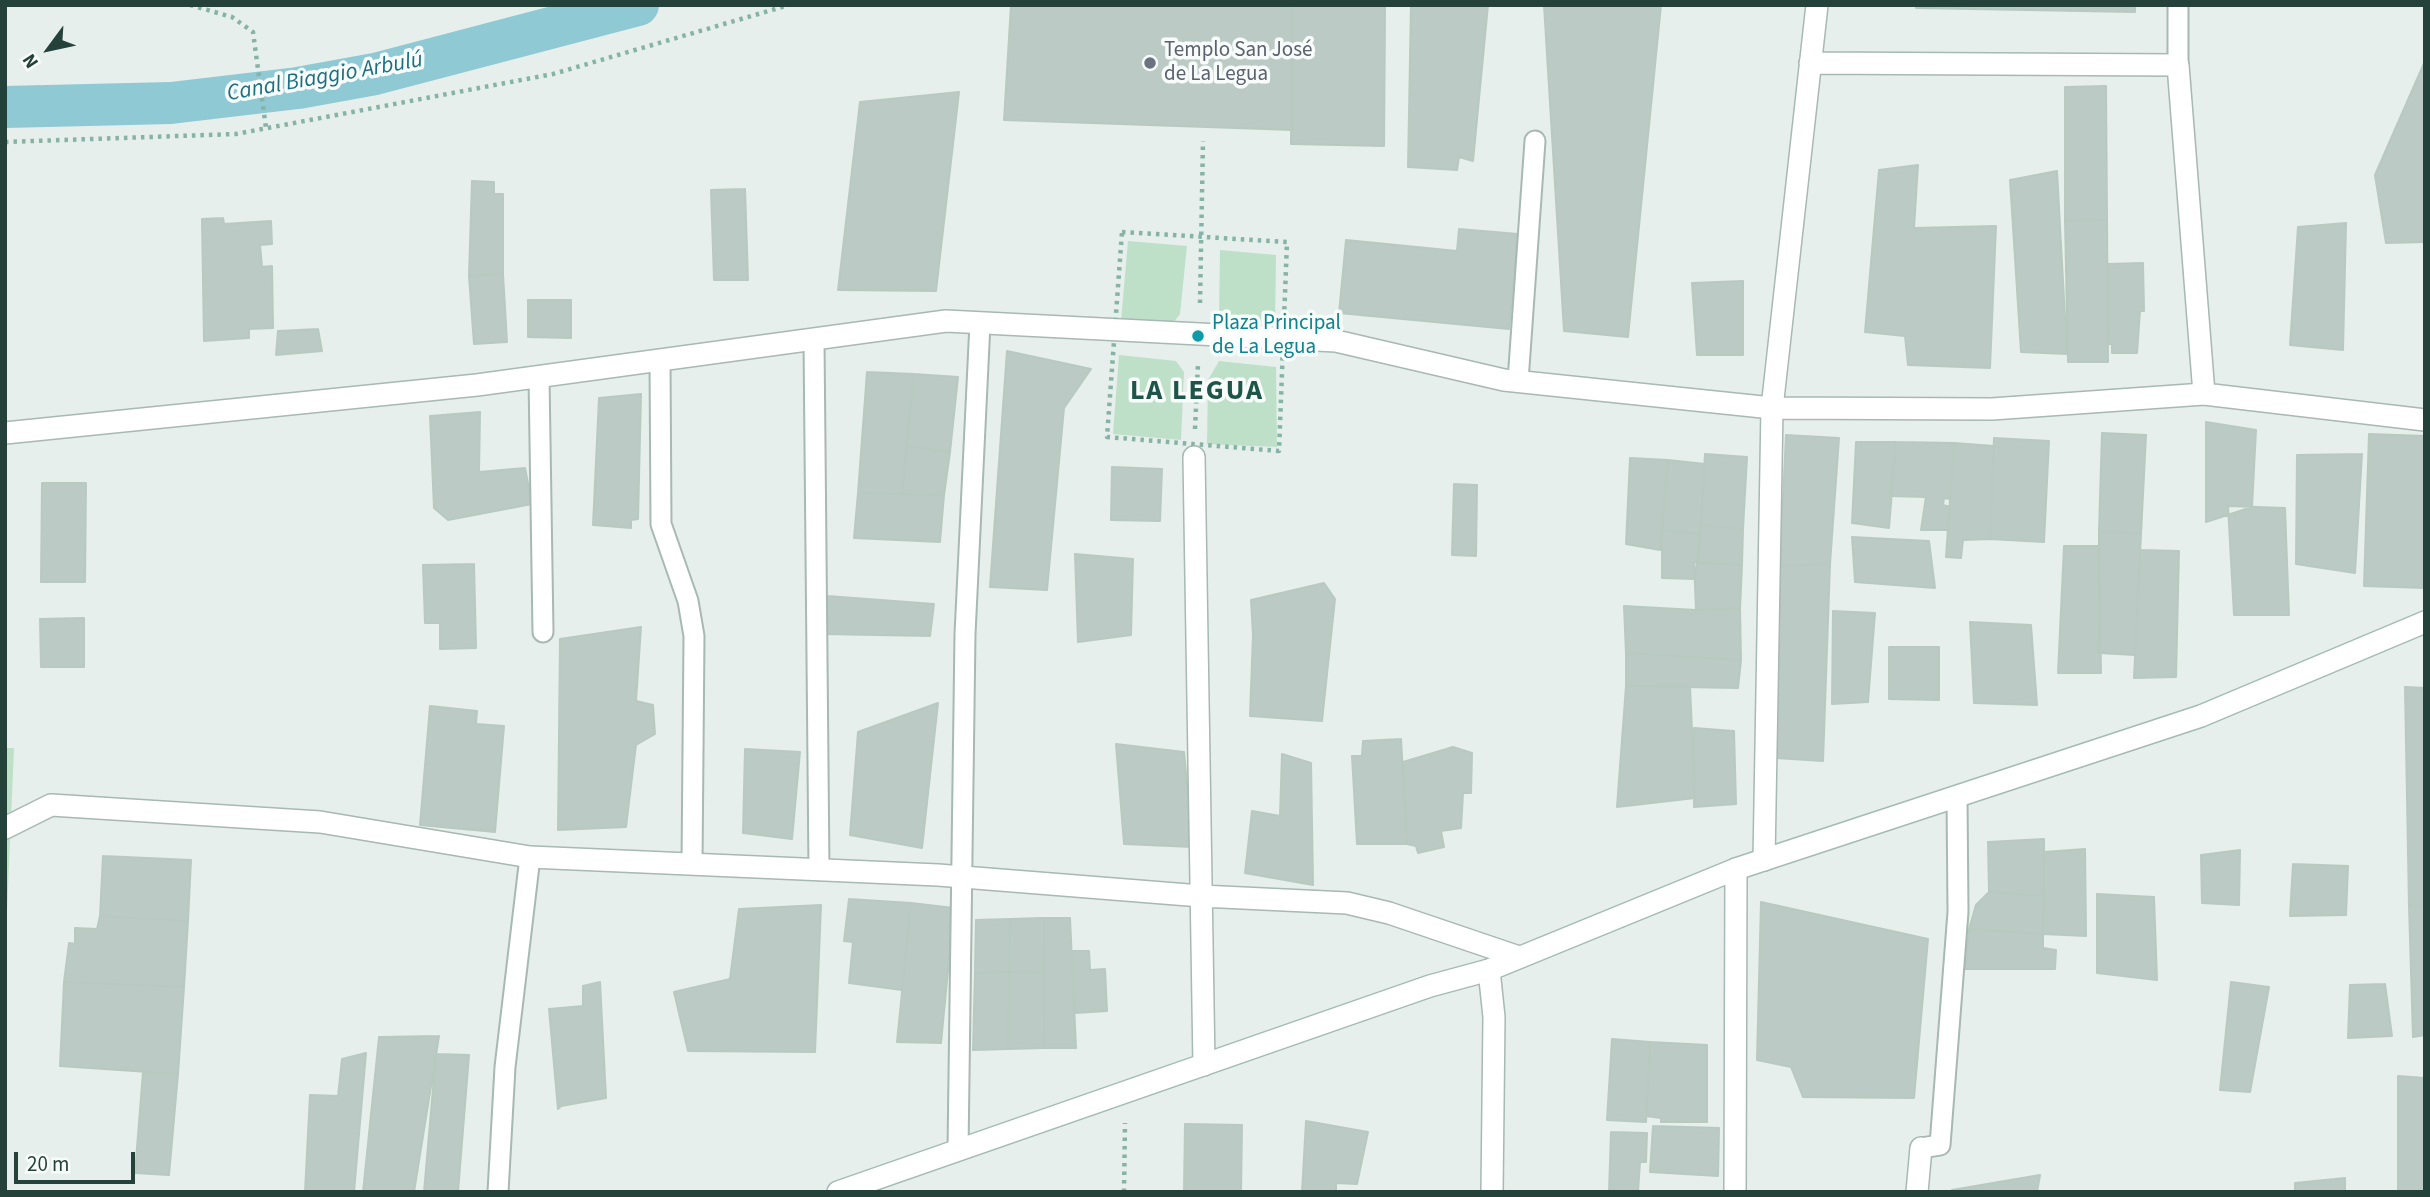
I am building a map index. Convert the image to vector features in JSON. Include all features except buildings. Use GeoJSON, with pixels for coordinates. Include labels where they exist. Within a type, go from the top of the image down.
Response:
{"type":"FeatureCollection","features":[{"type":"Feature","properties":{"kind":"street"},"geometry":{"type":"LineString","coordinates":[[1764,860],[1772,408],[1817,5]]}},
{"type":"Feature","properties":{"kind":"street"},"geometry":{"type":"LineString","coordinates":[[1810,63],[2178,65],[2204,394]]}},
{"type":"Feature","properties":{"kind":"street"},"geometry":{"type":"LineString","coordinates":[[5,433],[539,377],[946,321],[1336,341],[1518,381],[1772,408],[1992,409],[2204,394],[2425,420]]}},
{"type":"Feature","properties":{"kind":"street"},"geometry":{"type":"LineString","coordinates":[[1194,451],[1204,1065]]}},
{"type":"Feature","properties":{"kind":"street"},"geometry":{"type":"LineString","coordinates":[[838,1192],[1430,986],[1489,970],[1516,956],[1736,869],[2201,716],[2425,622]]}},
{"type":"Feature","properties":{"kind":"street"},"geometry":{"type":"LineString","coordinates":[[5,828],[51,805],[320,822],[530,857],[962,877],[1201,896],[1347,903],[1389,913],[1516,956]]}},
{"type":"Feature","properties":{"kind":"street"},"geometry":{"type":"LineString","coordinates":[[1735,1192],[1736,869]]}},
{"type":"Feature","properties":{"kind":"street"},"geometry":{"type":"LineString","coordinates":[[1489,970],[1494,1017],[1492,1192]]}},
{"type":"Feature","properties":{"kind":"street"},"geometry":{"type":"LineString","coordinates":[[1917,1192],[1921,1147]]}},
{"type":"Feature","properties":{"kind":"lane"},"geometry":{"type":"LineString","coordinates":[[2178,5],[2178,65]]}},
{"type":"Feature","properties":{"kind":"lane"},"geometry":{"type":"LineString","coordinates":[[1518,381],[1535,141]]}},
{"type":"Feature","properties":{"kind":"lane"},"geometry":{"type":"LineString","coordinates":[[958,1150],[965,634],[980,323]]}},
{"type":"Feature","properties":{"kind":"lane"},"geometry":{"type":"LineString","coordinates":[[814,340],[819,870]]}},
{"type":"Feature","properties":{"kind":"lane"},"geometry":{"type":"LineString","coordinates":[[660,360],[661,524],[688,601],[694,636],[692,864]]}},
{"type":"Feature","properties":{"kind":"lane"},"geometry":{"type":"LineString","coordinates":[[539,377],[543,632]]}},
{"type":"Feature","properties":{"kind":"lane"},"geometry":{"type":"LineString","coordinates":[[1921,1147],[1940,1145],[1958,912],[1956,796]]}},
{"type":"Feature","properties":{"kind":"lane"},"geometry":{"type":"LineString","coordinates":[[499,1192],[505,1067],[530,857]]}},
{"type":"Feature","properties":{"kind":"path"},"geometry":{"type":"LineString","coordinates":[[190,5],[232,17],[253,32],[266,128]]}},
{"type":"Feature","properties":{"kind":"path"},"geometry":{"type":"LineString","coordinates":[[5,142],[236,134],[553,74],[789,5]]}},
{"type":"Feature","properties":{"kind":"path"},"geometry":{"type":"LineString","coordinates":[[1194,451],[1203,141]]}},
{"type":"Feature","properties":{"kind":"path"},"geometry":{"type":"LineString","coordinates":[[1124,1192],[1126,1093]]}},
{"type":"Feature","properties":{"kind":"green space"},"geometry":{"type":"Polygon","coordinates":[[[1128,241],[1187,246],[1180,314],[1171,326],[1121,321],[1128,241]]]}},
{"type":"Feature","properties":{"kind":"green space"},"geometry":{"type":"Polygon","coordinates":[[[1220,250],[1276,255],[1275,326],[1228,325],[1219,318],[1220,250]]]}},
{"type":"Feature","properties":{"kind":"green space"},"geometry":{"type":"Polygon","coordinates":[[[1119,355],[1176,361],[1184,372],[1181,440],[1113,434],[1119,355]]]}},
{"type":"Feature","properties":{"kind":"green space"},"geometry":{"type":"Polygon","coordinates":[[[1219,361],[1276,367],[1277,447],[1207,444],[1208,380],[1219,361]]]}},
{"type":"Feature","properties":{"kind":"green space"},"geometry":{"type":"Polygon","coordinates":[[[5,748],[14,748],[5,958],[5,748]]]}},
{"type":"Feature","properties":{"kind":"waterway","name":"Canal Biaggio Arbulú"},"geometry":{"type":"LineString","coordinates":[[5,107],[171,103],[298,88],[375,74],[638,5]]}},
{"type":"Feature","properties":{"kind":"place","name":"Templo San José de La Legua"},"geometry":{"type":"Point","coordinates":[1150,63]}},
{"type":"Feature","properties":{"kind":"place","name":"Plaza Principal de La Legua"},"geometry":{"type":"Point","coordinates":[1198,336]}},
{"type":"Feature","properties":{"kind":"district","name":"LA LEGUA"},"geometry":{"type":"Point","coordinates":[1197,393]}}]}
